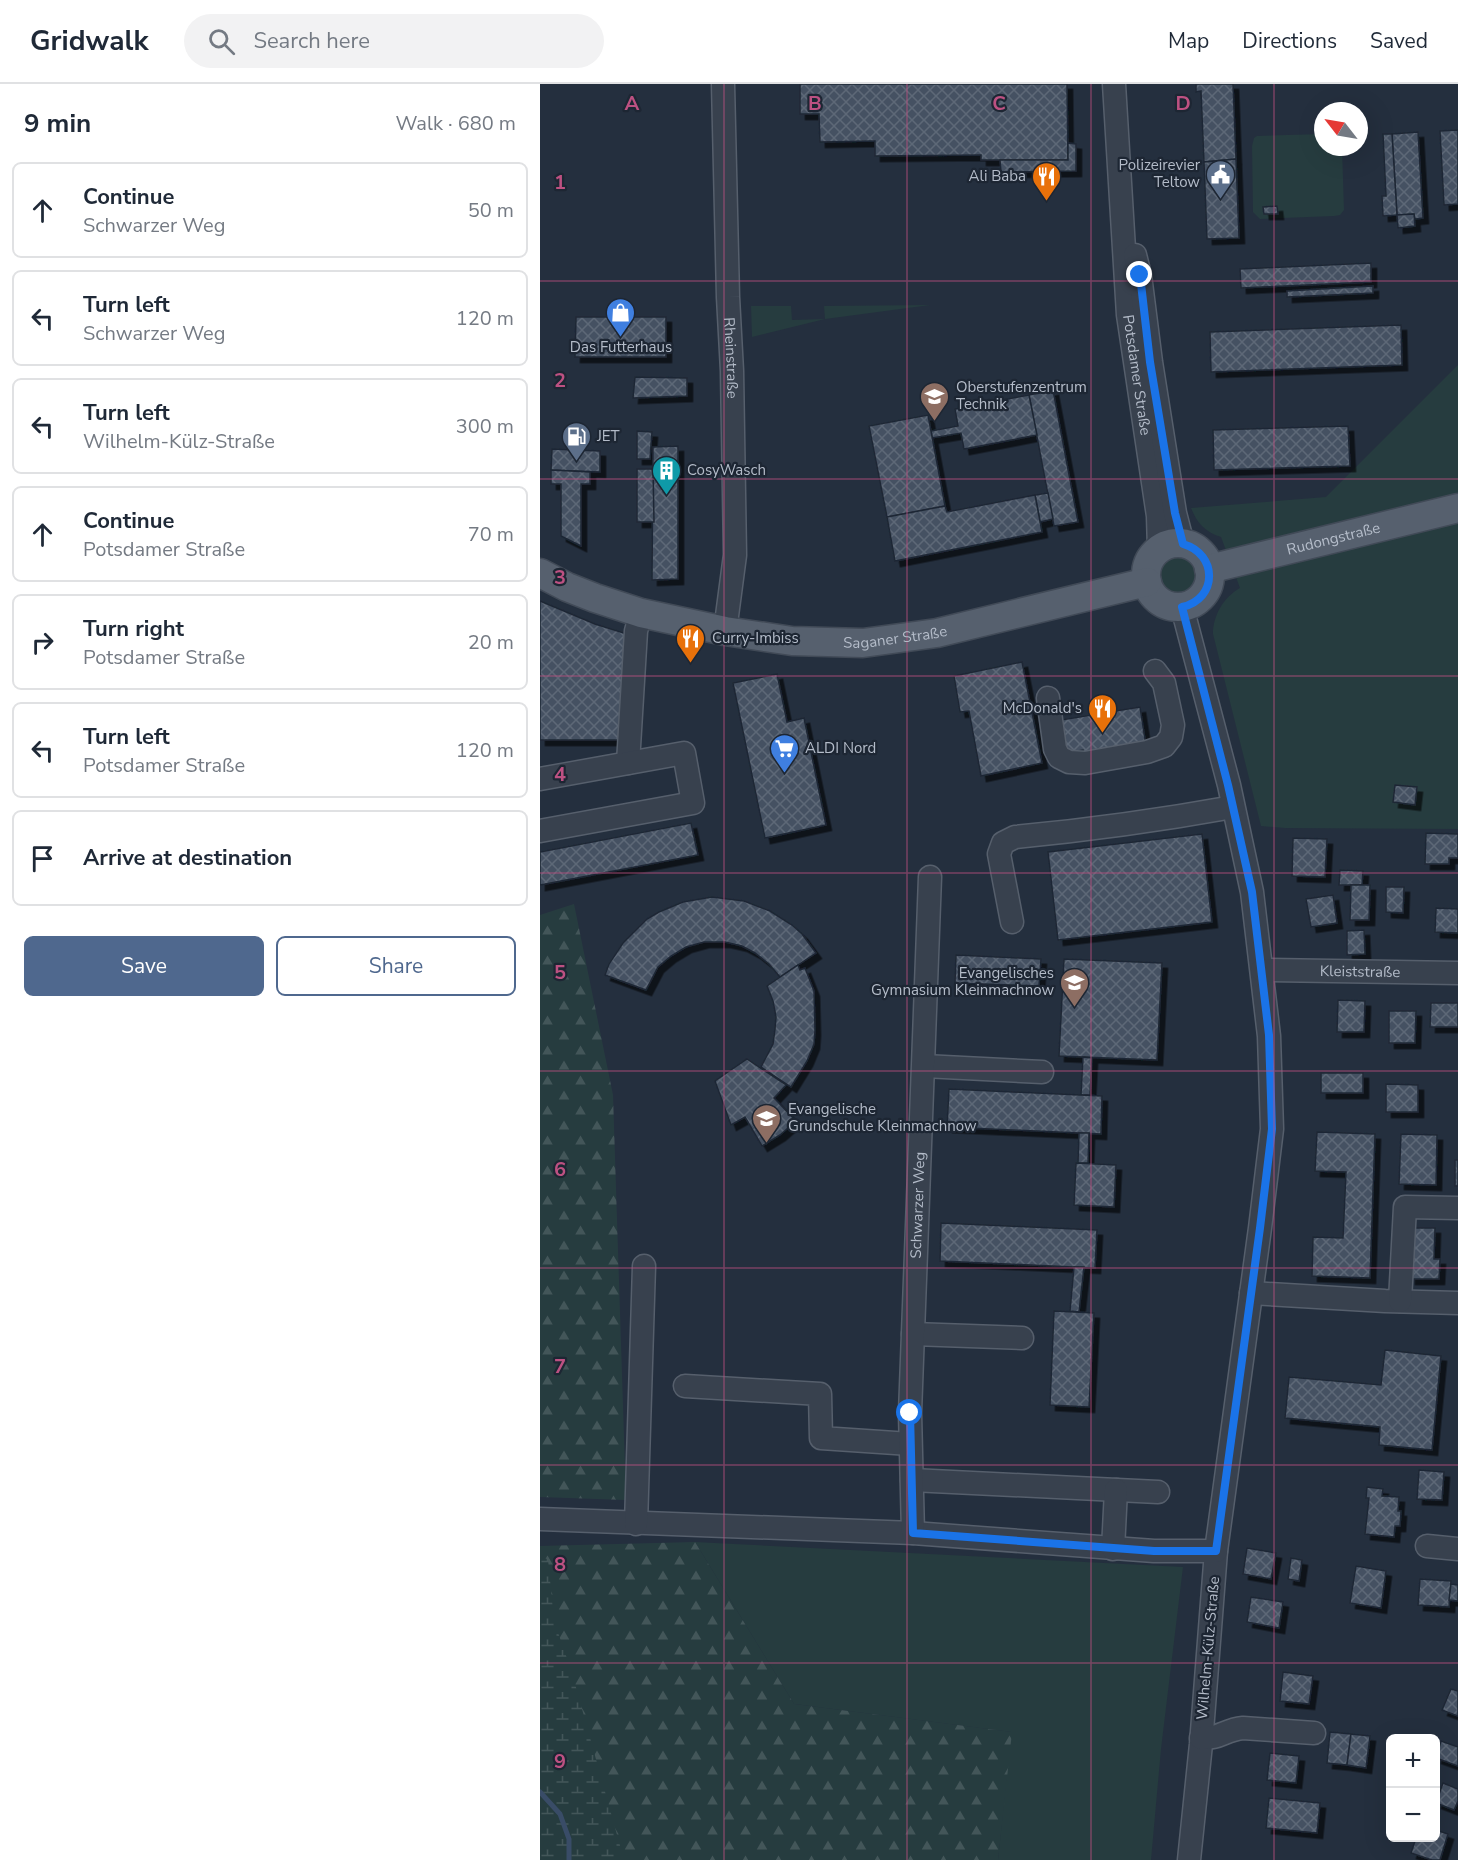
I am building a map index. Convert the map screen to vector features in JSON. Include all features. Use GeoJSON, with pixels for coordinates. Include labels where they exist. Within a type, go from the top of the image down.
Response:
{"type":"FeatureCollection","features":[{"type":"Feature","properties":{"kind":"main road","name":"Rudongstraße"},"geometry":{"type":"LineString","coordinates":[[1209,569],[1458,508]]}},
{"type":"Feature","properties":{"kind":"main road"},"geometry":{"type":"LineString","coordinates":[[1190,546],[1200,553],[1209,569],[1209,582],[1202,596],[1195,602],[1182,607],[1159,602],[1147,582],[1148,564],[1153,556],[1171,547],[1190,546]]}},
{"type":"Feature","properties":{"kind":"main road","name":"Saganer Straße"},"geometry":{"type":"LineString","coordinates":[[542,580],[641,613],[724,631],[792,640],[863,643],[937,633],[1147,582]]}},
{"type":"Feature","properties":{"kind":"street","name":"Rheinstraße"},"geometry":{"type":"LineString","coordinates":[[723,84],[735,555],[724,631]]}},
{"type":"Feature","properties":{"kind":"street","name":"Potsdamer Straße"},"geometry":{"type":"LineString","coordinates":[[1114,84],[1121,202],[1140,275],[1150,362],[1173,504],[1171,547]]}},
{"type":"Feature","properties":{"kind":"street"},"geometry":{"type":"LineString","coordinates":[[1012,922],[999,854],[1003,843],[1015,837],[1174,818],[1231,796],[1182,607]]}},
{"type":"Feature","properties":{"kind":"street"},"geometry":{"type":"LineString","coordinates":[[628,763],[636,632],[641,613]]}},
{"type":"Feature","properties":{"kind":"street"},"geometry":{"type":"LineString","coordinates":[[1048,698],[1055,749],[1059,757],[1069,762],[1086,763],[1147,752],[1164,746],[1171,737],[1173,725],[1164,683],[1155,671]]}},
{"type":"Feature","properties":{"kind":"street"},"geometry":{"type":"LineString","coordinates":[[540,780],[684,753],[693,803],[540,831]]}},
{"type":"Feature","properties":{"kind":"street","name":"Wilhelm-Külz-Straße"},"geometry":{"type":"LineString","coordinates":[[1189,1860],[1216,1551],[1272,1129],[1269,1035],[1262,970],[1252,892],[1231,796]]}},
{"type":"Feature","properties":{"kind":"street","name":"Schwarzer Weg"},"geometry":{"type":"LineString","coordinates":[[913,1533],[910,1444],[930,877]]}},
{"type":"Feature","properties":{"kind":"street","name":"Kleiststraße"},"geometry":{"type":"LineString","coordinates":[[1262,970],[1458,973]]}},
{"type":"Feature","properties":{"kind":"street"},"geometry":{"type":"LineString","coordinates":[[924,1066],[1042,1072]]}},
{"type":"Feature","properties":{"kind":"street"},"geometry":{"type":"LineString","coordinates":[[1400,1301],[1405,1207],[1458,1208]]}},
{"type":"Feature","properties":{"kind":"street"},"geometry":{"type":"LineString","coordinates":[[636,1524],[644,1266]]}},
{"type":"Feature","properties":{"kind":"street"},"geometry":{"type":"LineString","coordinates":[[1251,1293],[1458,1303]]}},
{"type":"Feature","properties":{"kind":"street"},"geometry":{"type":"LineString","coordinates":[[913,1334],[1022,1338]]}},
{"type":"Feature","properties":{"kind":"street"},"geometry":{"type":"LineString","coordinates":[[684,1386],[820,1394],[821,1438],[910,1444]]}},
{"type":"Feature","properties":{"kind":"street"},"geometry":{"type":"LineString","coordinates":[[912,1480],[1158,1492]]}},
{"type":"Feature","properties":{"kind":"street"},"geometry":{"type":"LineString","coordinates":[[1113,1549],[1116,1490]]}},
{"type":"Feature","properties":{"kind":"street"},"geometry":{"type":"LineString","coordinates":[[540,1519],[913,1533],[1113,1549],[1216,1551]]}},
{"type":"Feature","properties":{"kind":"street"},"geometry":{"type":"LineString","coordinates":[[1427,1546],[1458,1549]]}},
{"type":"Feature","properties":{"kind":"street"},"geometry":{"type":"LineString","coordinates":[[1201,1738],[1214,1739],[1232,1729],[1243,1728],[1314,1733]]}},
{"type":"Feature","properties":{"kind":"green space"},"geometry":{"type":"Polygon","coordinates":[[[1314,134],[1314,156],[1342,156],[1344,210],[1340,215],[1260,219],[1253,212],[1252,146],[1257,136],[1314,134]]]}},
{"type":"Feature","properties":{"kind":"green space"},"geometry":{"type":"Polygon","coordinates":[[[930,305],[825,319],[824,306],[930,305]]]}},
{"type":"Feature","properties":{"kind":"green space"},"geometry":{"type":"Polygon","coordinates":[[[751,306],[791,306],[792,320],[825,319],[752,337],[751,306]]]}},
{"type":"Feature","properties":{"kind":"green space"},"geometry":{"type":"Polygon","coordinates":[[[1458,365],[1458,829],[1261,826],[1213,634],[1220,607],[1240,588],[1221,537],[1202,526],[1191,508],[1326,497],[1458,365]]]}},
{"type":"Feature","properties":{"kind":"green space"},"geometry":{"type":"Polygon","coordinates":[[[1177,556],[1191,561],[1196,575],[1191,589],[1177,594],[1163,589],[1158,575],[1163,561],[1177,556]]]}},
{"type":"Feature","properties":{"kind":"green space"},"geometry":{"type":"Polygon","coordinates":[[[574,904],[613,1095],[626,1500],[540,1497],[540,915],[574,904]]]}},
{"type":"Feature","properties":{"kind":"green space"},"geometry":{"type":"Polygon","coordinates":[[[695,1542],[1183,1567],[1161,1749],[1151,1860],[998,1860],[1011,1732],[794,1704],[695,1542]]]}},
{"type":"Feature","properties":{"kind":"green space"},"geometry":{"type":"Polygon","coordinates":[[[695,1542],[794,1704],[1012,1732],[998,1860],[540,1860],[540,1546],[695,1542]]]}},
{"type":"Feature","properties":{"kind":"green space"},"geometry":{"type":"Polygon","coordinates":[[[540,1558],[548,1559],[554,1621],[572,1673],[624,1860],[540,1860],[540,1558]]]}},
{"type":"Feature","properties":{"kind":"building"},"geometry":{"type":"Polygon","coordinates":[[[800,84],[1067,84],[1068,160],[981,160],[981,155],[875,156],[875,141],[820,142],[819,114],[800,114],[800,84]]]}},
{"type":"Feature","properties":{"kind":"building"},"geometry":{"type":"Polygon","coordinates":[[[1196,84],[1233,84],[1236,159],[1204,162],[1201,91],[1196,92],[1196,84]]]}},
{"type":"Feature","properties":{"kind":"building"},"geometry":{"type":"Polygon","coordinates":[[[1458,130],[1458,204],[1444,205],[1440,131],[1458,130]]]}},
{"type":"Feature","properties":{"kind":"building"},"geometry":{"type":"Polygon","coordinates":[[[1418,132],[1423,218],[1415,219],[1414,214],[1397,215],[1392,134],[1418,132]]]}},
{"type":"Feature","properties":{"kind":"building"},"geometry":{"type":"Polygon","coordinates":[[[1383,134],[1392,134],[1397,215],[1383,216],[1382,196],[1386,196],[1383,134]]]}},
{"type":"Feature","properties":{"kind":"building"},"geometry":{"type":"Polygon","coordinates":[[[1068,143],[1076,144],[1076,171],[1001,172],[1000,160],[1068,160],[1068,143]]]}},
{"type":"Feature","properties":{"kind":"building","name":"Polizeirevier Teltow"},"geometry":{"type":"Polygon","coordinates":[[[1236,159],[1239,238],[1207,239],[1204,162],[1236,159]]]}},
{"type":"Feature","properties":{"kind":"building"},"geometry":{"type":"Polygon","coordinates":[[[1277,206],[1278,214],[1264,214],[1263,207],[1277,206]]]}},
{"type":"Feature","properties":{"kind":"building"},"geometry":{"type":"Polygon","coordinates":[[[1414,214],[1415,226],[1398,228],[1397,215],[1414,214]]]}},
{"type":"Feature","properties":{"kind":"building"},"geometry":{"type":"Polygon","coordinates":[[[1371,263],[1371,282],[1241,288],[1240,269],[1371,263]]]}},
{"type":"Feature","properties":{"kind":"building"},"geometry":{"type":"Polygon","coordinates":[[[1373,286],[1373,293],[1287,297],[1287,291],[1373,286]]]}},
{"type":"Feature","properties":{"kind":"building","name":"Das Futterhaus"},"geometry":{"type":"Polygon","coordinates":[[[576,317],[666,317],[666,357],[575,357],[576,317]]]}},
{"type":"Feature","properties":{"kind":"building"},"geometry":{"type":"Polygon","coordinates":[[[1401,325],[1402,365],[1211,372],[1210,332],[1401,325]]]}},
{"type":"Feature","properties":{"kind":"building"},"geometry":{"type":"Polygon","coordinates":[[[635,377],[687,378],[687,396],[633,398],[635,377]]]}},
{"type":"Feature","properties":{"kind":"building"},"geometry":{"type":"Polygon","coordinates":[[[1053,390],[1078,522],[1054,526],[1029,395],[1053,390]]]}},
{"type":"Feature","properties":{"kind":"building"},"geometry":{"type":"Polygon","coordinates":[[[1029,395],[1037,435],[964,449],[961,433],[932,438],[931,431],[958,426],[955,409],[1029,395]]]}},
{"type":"Feature","properties":{"kind":"building"},"geometry":{"type":"Polygon","coordinates":[[[928,415],[945,506],[887,517],[869,426],[928,415]]]}},
{"type":"Feature","properties":{"kind":"building"},"geometry":{"type":"Polygon","coordinates":[[[1348,426],[1350,466],[1214,470],[1213,430],[1348,426]]]}},
{"type":"Feature","properties":{"kind":"building"},"geometry":{"type":"Polygon","coordinates":[[[637,431],[652,432],[650,459],[637,459],[637,431]]]}},
{"type":"Feature","properties":{"kind":"building","name":"CosyWasch"},"geometry":{"type":"Polygon","coordinates":[[[678,446],[678,579],[652,580],[653,447],[678,446]]]}},
{"type":"Feature","properties":{"kind":"building","name":"JET"},"geometry":{"type":"Polygon","coordinates":[[[552,449],[600,451],[600,472],[551,470],[552,449]]]}},
{"type":"Feature","properties":{"kind":"building"},"geometry":{"type":"Polygon","coordinates":[[[637,469],[653,469],[654,522],[637,522],[637,469]]]}},
{"type":"Feature","properties":{"kind":"building"},"geometry":{"type":"Polygon","coordinates":[[[551,470],[590,472],[590,484],[581,484],[581,546],[561,536],[561,484],[551,484],[551,470]]]}},
{"type":"Feature","properties":{"kind":"building"},"geometry":{"type":"Polygon","coordinates":[[[1048,493],[1053,519],[1040,522],[1035,495],[1048,493]]]}},
{"type":"Feature","properties":{"kind":"building"},"geometry":{"type":"Polygon","coordinates":[[[1035,495],[1042,532],[895,561],[887,517],[945,506],[947,512],[1035,495]]]}},
{"type":"Feature","properties":{"kind":"building"},"geometry":{"type":"Polygon","coordinates":[[[540,601],[595,624],[627,634],[620,740],[540,740],[540,601]]]}},
{"type":"Feature","properties":{"kind":"building"},"geometry":{"type":"Polygon","coordinates":[[[1022,662],[1042,763],[981,776],[969,711],[960,712],[954,676],[1022,662]]]}},
{"type":"Feature","properties":{"kind":"building","name":"ALDI Nord"},"geometry":{"type":"Polygon","coordinates":[[[777,674],[787,722],[804,718],[826,825],[765,838],[733,683],[777,674]]]}},
{"type":"Feature","properties":{"kind":"building","name":"McDonald's"},"geometry":{"type":"Polygon","coordinates":[[[1140,707],[1146,746],[1084,756],[1083,750],[1066,753],[1061,720],[1140,707]]]}},
{"type":"Feature","properties":{"kind":"building"},"geometry":{"type":"Polygon","coordinates":[[[1395,785],[1417,787],[1415,805],[1393,802],[1395,785]]]}},
{"type":"Feature","properties":{"kind":"building"},"geometry":{"type":"Polygon","coordinates":[[[691,823],[698,855],[540,885],[540,852],[691,823]]]}},
{"type":"Feature","properties":{"kind":"building"},"geometry":{"type":"Polygon","coordinates":[[[1426,833],[1458,834],[1458,858],[1449,858],[1449,864],[1425,864],[1426,833]]]}},
{"type":"Feature","properties":{"kind":"building"},"geometry":{"type":"Polygon","coordinates":[[[1202,834],[1212,922],[1058,940],[1048,852],[1202,834]]]}},
{"type":"Feature","properties":{"kind":"building"},"geometry":{"type":"Polygon","coordinates":[[[1293,838],[1327,839],[1325,877],[1292,876],[1293,838]]]}},
{"type":"Feature","properties":{"kind":"building"},"geometry":{"type":"Polygon","coordinates":[[[1340,870],[1363,871],[1362,885],[1339,885],[1340,870]]]}},
{"type":"Feature","properties":{"kind":"building"},"geometry":{"type":"Polygon","coordinates":[[[1351,885],[1370,885],[1369,920],[1350,920],[1351,885]]]}},
{"type":"Feature","properties":{"kind":"building"},"geometry":{"type":"Polygon","coordinates":[[[1386,887],[1404,887],[1403,913],[1386,912],[1386,887]]]}},
{"type":"Feature","properties":{"kind":"building"},"geometry":{"type":"Polygon","coordinates":[[[1333,895],[1337,923],[1311,927],[1306,899],[1333,895]]]}},
{"type":"Feature","properties":{"kind":"building"},"geometry":{"type":"Polygon","coordinates":[[[712,897],[744,901],[770,911],[802,934],[816,953],[780,977],[769,964],[742,946],[725,942],[704,942],[686,947],[671,956],[658,967],[646,990],[605,975],[609,964],[623,943],[647,919],[683,902],[712,897]]]}},
{"type":"Feature","properties":{"kind":"building"},"geometry":{"type":"Polygon","coordinates":[[[1436,908],[1458,909],[1458,933],[1435,932],[1436,908]]]}},
{"type":"Feature","properties":{"kind":"building"},"geometry":{"type":"Polygon","coordinates":[[[1364,930],[1365,954],[1347,955],[1347,931],[1364,930]]]}},
{"type":"Feature","properties":{"kind":"building"},"geometry":{"type":"Polygon","coordinates":[[[956,955],[1041,959],[1039,986],[955,983],[956,955]]]}},
{"type":"Feature","properties":{"kind":"building"},"geometry":{"type":"Polygon","coordinates":[[[1064,959],[1162,963],[1157,1060],[1059,1056],[1064,959]]]}},
{"type":"Feature","properties":{"kind":"building"},"geometry":{"type":"Polygon","coordinates":[[[798,965],[800,970],[805,968],[814,991],[815,1030],[814,1044],[807,1061],[791,1087],[761,1067],[773,1044],[776,1017],[767,986],[798,965]]]}},
{"type":"Feature","properties":{"kind":"building"},"geometry":{"type":"Polygon","coordinates":[[[1338,1000],[1365,1001],[1364,1032],[1337,1032],[1338,1000]]]}},
{"type":"Feature","properties":{"kind":"building"},"geometry":{"type":"Polygon","coordinates":[[[1431,1003],[1458,1003],[1458,1027],[1430,1027],[1431,1003]]]}},
{"type":"Feature","properties":{"kind":"building"},"geometry":{"type":"Polygon","coordinates":[[[1389,1011],[1416,1011],[1415,1043],[1389,1043],[1389,1011]]]}},
{"type":"Feature","properties":{"kind":"building"},"geometry":{"type":"Polygon","coordinates":[[[1083,1057],[1092,1058],[1090,1095],[1081,1095],[1083,1057]]]}},
{"type":"Feature","properties":{"kind":"building"},"geometry":{"type":"Polygon","coordinates":[[[747,1059],[786,1085],[774,1098],[796,1121],[780,1135],[762,1146],[745,1117],[731,1125],[715,1081],[747,1059]]]}},
{"type":"Feature","properties":{"kind":"building"},"geometry":{"type":"Polygon","coordinates":[[[1321,1073],[1363,1073],[1363,1093],[1321,1093],[1321,1073]]]}},
{"type":"Feature","properties":{"kind":"building"},"geometry":{"type":"Polygon","coordinates":[[[1386,1084],[1418,1085],[1418,1112],[1386,1112],[1386,1084]]]}},
{"type":"Feature","properties":{"kind":"building"},"geometry":{"type":"Polygon","coordinates":[[[949,1089],[1102,1096],[1101,1134],[947,1127],[949,1089]]]}},
{"type":"Feature","properties":{"kind":"building"},"geometry":{"type":"Polygon","coordinates":[[[1317,1132],[1375,1134],[1370,1278],[1312,1276],[1313,1237],[1343,1238],[1346,1172],[1315,1171],[1317,1132]]]}},
{"type":"Feature","properties":{"kind":"building"},"geometry":{"type":"Polygon","coordinates":[[[1079,1133],[1089,1133],[1088,1163],[1078,1163],[1079,1133]]]}},
{"type":"Feature","properties":{"kind":"building"},"geometry":{"type":"Polygon","coordinates":[[[1401,1134],[1437,1135],[1436,1185],[1399,1184],[1401,1134]]]}},
{"type":"Feature","properties":{"kind":"building"},"geometry":{"type":"Polygon","coordinates":[[[1455,1160],[1458,1160],[1458,1186],[1455,1186],[1455,1160]]]}},
{"type":"Feature","properties":{"kind":"building"},"geometry":{"type":"Polygon","coordinates":[[[1076,1163],[1116,1165],[1114,1207],[1074,1205],[1076,1163]]]}},
{"type":"Feature","properties":{"kind":"building"},"geometry":{"type":"Polygon","coordinates":[[[941,1223],[1097,1230],[1095,1268],[940,1261],[941,1223]]]}},
{"type":"Feature","properties":{"kind":"building"},"geometry":{"type":"Polygon","coordinates":[[[1411,1228],[1435,1228],[1434,1259],[1440,1259],[1439,1279],[1410,1279],[1411,1228]]]}},
{"type":"Feature","properties":{"kind":"building"},"geometry":{"type":"Polygon","coordinates":[[[1074,1267],[1084,1267],[1079,1312],[1070,1311],[1074,1267]]]}},
{"type":"Feature","properties":{"kind":"building"},"geometry":{"type":"Polygon","coordinates":[[[1054,1311],[1094,1313],[1089,1407],[1050,1405],[1054,1311]]]}},
{"type":"Feature","properties":{"kind":"building"},"geometry":{"type":"Polygon","coordinates":[[[1385,1350],[1441,1356],[1432,1450],[1379,1445],[1380,1427],[1285,1418],[1289,1377],[1381,1385],[1385,1350]]]}},
{"type":"Feature","properties":{"kind":"building"},"geometry":{"type":"Polygon","coordinates":[[[1419,1470],[1444,1472],[1442,1500],[1417,1499],[1419,1470]]]}},
{"type":"Feature","properties":{"kind":"building"},"geometry":{"type":"Polygon","coordinates":[[[1367,1487],[1383,1489],[1382,1496],[1399,1497],[1400,1526],[1395,1526],[1394,1537],[1365,1534],[1369,1498],[1366,1498],[1367,1487]]]}},
{"type":"Feature","properties":{"kind":"building"},"geometry":{"type":"Polygon","coordinates":[[[1247,1548],[1276,1553],[1271,1579],[1243,1574],[1247,1548]]]}},
{"type":"Feature","properties":{"kind":"building"},"geometry":{"type":"Polygon","coordinates":[[[1291,1558],[1302,1560],[1299,1581],[1288,1579],[1291,1558]]]}},
{"type":"Feature","properties":{"kind":"building"},"geometry":{"type":"Polygon","coordinates":[[[1356,1566],[1386,1571],[1381,1608],[1350,1603],[1356,1566]]]}},
{"type":"Feature","properties":{"kind":"building"},"geometry":{"type":"Polygon","coordinates":[[[1420,1579],[1451,1581],[1449,1607],[1418,1605],[1420,1579]]]}},
{"type":"Feature","properties":{"kind":"building"},"geometry":{"type":"Polygon","coordinates":[[[1451,1584],[1458,1585],[1458,1601],[1449,1600],[1451,1584]]]}},
{"type":"Feature","properties":{"kind":"building"},"geometry":{"type":"Polygon","coordinates":[[[1251,1597],[1283,1602],[1279,1628],[1247,1622],[1251,1597]]]}},
{"type":"Feature","properties":{"kind":"building"},"geometry":{"type":"Polygon","coordinates":[[[1283,1672],[1313,1676],[1309,1704],[1280,1701],[1283,1672]]]}},
{"type":"Feature","properties":{"kind":"building"},"geometry":{"type":"Polygon","coordinates":[[[1451,1689],[1458,1691],[1458,1716],[1442,1710],[1451,1689]]]}},
{"type":"Feature","properties":{"kind":"building"},"geometry":{"type":"Polygon","coordinates":[[[1330,1732],[1351,1734],[1347,1765],[1327,1763],[1330,1732]]]}},
{"type":"Feature","properties":{"kind":"building"},"geometry":{"type":"Polygon","coordinates":[[[1351,1734],[1370,1736],[1366,1768],[1347,1765],[1351,1734]]]}},
{"type":"Feature","properties":{"kind":"building"},"geometry":{"type":"Polygon","coordinates":[[[1441,1741],[1458,1747],[1458,1766],[1440,1759],[1441,1741]]]}},
{"type":"Feature","properties":{"kind":"building"},"geometry":{"type":"Polygon","coordinates":[[[1270,1753],[1299,1756],[1296,1783],[1267,1780],[1270,1753]]]}},
{"type":"Feature","properties":{"kind":"building"},"geometry":{"type":"Polygon","coordinates":[[[1443,1783],[1458,1789],[1458,1801],[1454,1810],[1440,1805],[1443,1783]]]}},
{"type":"Feature","properties":{"kind":"building"},"geometry":{"type":"Polygon","coordinates":[[[1269,1798],[1320,1803],[1317,1833],[1266,1828],[1269,1798]]]}},
{"type":"Feature","properties":{"kind":"building"},"geometry":{"type":"Polygon","coordinates":[[[1440,1831],[1448,1834],[1440,1860],[1432,1860],[1411,1853],[1415,1842],[1440,1842],[1440,1831]]]}},
{"type":"Feature","properties":{"kind":"waterway"},"geometry":{"type":"LineString","coordinates":[[540,1792],[560,1814],[569,1839],[569,1860]]}},
{"type":"Feature","properties":{"kind":"place","name":"Polizeirevier Teltow"},"geometry":{"type":"Point","coordinates":[1221,200]}},
{"type":"Feature","properties":{"kind":"place","name":"Ali Baba"},"geometry":{"type":"Point","coordinates":[1047,202]}},
{"type":"Feature","properties":{"kind":"place","name":"Das Futterhaus"},"geometry":{"type":"Point","coordinates":[621,338]}},
{"type":"Feature","properties":{"kind":"place","name":"Oberstufenzentrum Technik"},"geometry":{"type":"Point","coordinates":[935,422]}},
{"type":"Feature","properties":{"kind":"place","name":"JET"},"geometry":{"type":"Point","coordinates":[576,462]}},
{"type":"Feature","properties":{"kind":"place","name":"CosyWasch"},"geometry":{"type":"Point","coordinates":[666,496]}},
{"type":"Feature","properties":{"kind":"place","name":"Curry-Imbiss"},"geometry":{"type":"Point","coordinates":[691,664]}},
{"type":"Feature","properties":{"kind":"place","name":"McDonald's"},"geometry":{"type":"Point","coordinates":[1103,734]}},
{"type":"Feature","properties":{"kind":"place","name":"ALDI Nord"},"geometry":{"type":"Point","coordinates":[784,774]}},
{"type":"Feature","properties":{"kind":"place","name":"Evangelisches Gymnasium Kleinmachnow"},"geometry":{"type":"Point","coordinates":[1075,1008]}},
{"type":"Feature","properties":{"kind":"place","name":"Evangelische Grundschule Kleinmachnow"},"geometry":{"type":"Point","coordinates":[767,1144]}},
{"type":"Feature","properties":{"kind":"route"},"geometry":{"type":"LineString","coordinates":[[910,1413],[913,1533],[1113,1549],[1216,1551],[1272,1129],[1269,1035],[1252,892],[1228,785],[1182,607],[1195,602],[1202,596],[1209,582],[1209,569],[1200,553],[1183,544],[1175,513],[1150,362],[1140,275]]}}]}
